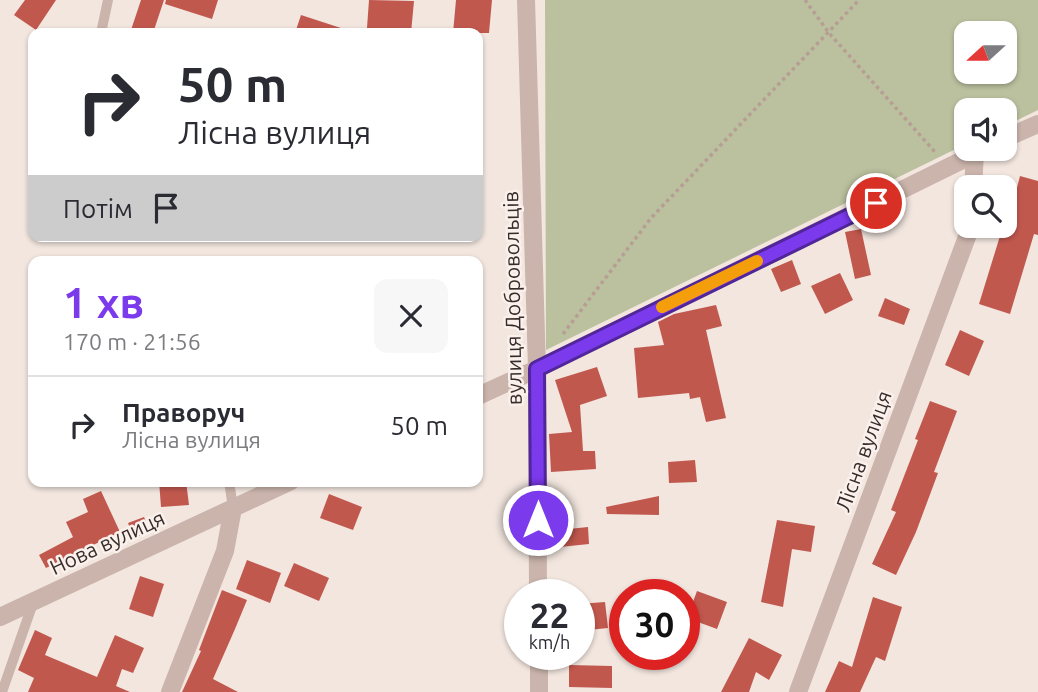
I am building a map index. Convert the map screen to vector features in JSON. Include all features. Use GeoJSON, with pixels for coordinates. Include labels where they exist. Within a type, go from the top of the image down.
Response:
{"type":"FeatureCollection","features":[{"type":"Feature","properties":{"kind":"street","name":"вулиця Добровольців"},"geometry":{"type":"LineString","coordinates":[[526,0],[537,369],[538,579]]}},
{"type":"Feature","properties":{"kind":"street"},"geometry":{"type":"LineString","coordinates":[[1017,133],[1038,124]]}},
{"type":"Feature","properties":{"kind":"street"},"geometry":{"type":"LineString","coordinates":[[483,394],[960,161]]}},
{"type":"Feature","properties":{"kind":"street","name":"Лісна вулиця"},"geometry":{"type":"LineString","coordinates":[[798,692],[967,238]]}},
{"type":"Feature","properties":{"kind":"street","name":"Нова вулиця"},"geometry":{"type":"LineString","coordinates":[[0,617],[278,487]]}},
{"type":"Feature","properties":{"kind":"street"},"geometry":{"type":"LineString","coordinates":[[170,692],[225,551],[233,508]]}},
{"type":"Feature","properties":{"kind":"street"},"geometry":{"type":"LineString","coordinates":[[539,670],[539,692]]}},
{"type":"Feature","properties":{"kind":"lane"},"geometry":{"type":"LineString","coordinates":[[102,28],[108,0]]}},
{"type":"Feature","properties":{"kind":"lane"},"geometry":{"type":"LineString","coordinates":[[230,487],[233,508]]}},
{"type":"Feature","properties":{"kind":"lane"},"geometry":{"type":"LineString","coordinates":[[2,692],[33,603]]}},
{"type":"Feature","properties":{"kind":"path"},"geometry":{"type":"LineString","coordinates":[[805,0],[829,33],[948,167]]}},
{"type":"Feature","properties":{"kind":"path"},"geometry":{"type":"LineString","coordinates":[[561,336],[651,218],[859,0]]}},
{"type":"Feature","properties":{"kind":"green space"},"geometry":{"type":"Polygon","coordinates":[[[545,0],[1038,0],[1038,110],[1017,120],[1017,98],[954,98],[954,150],[546,350],[545,0]]]}},
{"type":"Feature","properties":{"kind":"building"},"geometry":{"type":"Polygon","coordinates":[[[25,0],[56,0],[37,28],[14,15],[25,0]]]}},
{"type":"Feature","properties":{"kind":"building"},"geometry":{"type":"Polygon","coordinates":[[[141,0],[164,0],[155,28],[132,28],[141,0]]]}},
{"type":"Feature","properties":{"kind":"building"},"geometry":{"type":"Polygon","coordinates":[[[166,0],[218,0],[212,19],[165,4],[166,0]]]}},
{"type":"Feature","properties":{"kind":"building"},"geometry":{"type":"Polygon","coordinates":[[[369,0],[414,1],[411,28],[367,28],[369,0]]]}},
{"type":"Feature","properties":{"kind":"building"},"geometry":{"type":"Polygon","coordinates":[[[456,0],[492,0],[489,33],[483,33],[483,28],[453,28],[456,0]]]}},
{"type":"Feature","properties":{"kind":"building"},"geometry":{"type":"Polygon","coordinates":[[[301,15],[341,28],[297,28],[301,15]]]}},
{"type":"Feature","properties":{"kind":"building"},"geometry":{"type":"Polygon","coordinates":[[[1020,176],[1038,181],[1038,235],[1034,234],[1010,314],[979,304],[999,238],[1017,238],[1017,188],[1020,176]]]}},
{"type":"Feature","properties":{"kind":"building"},"geometry":{"type":"Polygon","coordinates":[[[861,229],[871,275],[855,279],[845,232],[861,229]]]}},
{"type":"Feature","properties":{"kind":"building"},"geometry":{"type":"Polygon","coordinates":[[[792,260],[801,284],[781,292],[771,269],[792,260]]]}},
{"type":"Feature","properties":{"kind":"building"},"geometry":{"type":"Polygon","coordinates":[[[840,273],[853,300],[825,314],[811,286],[840,273]]]}},
{"type":"Feature","properties":{"kind":"building"},"geometry":{"type":"Polygon","coordinates":[[[885,298],[910,309],[904,325],[878,316],[885,298]]]}},
{"type":"Feature","properties":{"kind":"building"},"geometry":{"type":"Polygon","coordinates":[[[716,305],[722,326],[706,330],[726,418],[706,422],[700,397],[690,399],[689,393],[638,398],[634,348],[664,345],[658,322],[674,314],[716,305]]]}},
{"type":"Feature","properties":{"kind":"building"},"geometry":{"type":"Polygon","coordinates":[[[960,330],[984,341],[969,376],[945,365],[960,330]]]}},
{"type":"Feature","properties":{"kind":"building"},"geometry":{"type":"Polygon","coordinates":[[[597,367],[607,396],[580,405],[583,451],[595,451],[596,469],[551,472],[549,434],[572,432],[555,380],[597,367]]]}},
{"type":"Feature","properties":{"kind":"building"},"geometry":{"type":"Polygon","coordinates":[[[930,401],[957,411],[934,472],[938,473],[916,532],[896,575],[872,564],[896,512],[891,510],[930,401]]]}},
{"type":"Feature","properties":{"kind":"building"},"geometry":{"type":"Polygon","coordinates":[[[695,460],[697,482],[669,483],[668,462],[695,460]]]}},
{"type":"Feature","properties":{"kind":"building"},"geometry":{"type":"Polygon","coordinates":[[[159,487],[187,487],[189,505],[161,507],[159,487]]]}},
{"type":"Feature","properties":{"kind":"building"},"geometry":{"type":"Polygon","coordinates":[[[101,491],[120,532],[46,568],[39,555],[73,537],[66,522],[88,512],[83,499],[101,491]]]}},
{"type":"Feature","properties":{"kind":"building"},"geometry":{"type":"Polygon","coordinates":[[[329,494],[362,507],[353,530],[320,518],[329,494]]]}},
{"type":"Feature","properties":{"kind":"building"},"geometry":{"type":"Polygon","coordinates":[[[659,496],[659,515],[607,514],[606,507],[659,496]]]}},
{"type":"Feature","properties":{"kind":"building"},"geometry":{"type":"Polygon","coordinates":[[[144,517],[150,532],[134,538],[128,523],[144,517]]]}},
{"type":"Feature","properties":{"kind":"building"},"geometry":{"type":"Polygon","coordinates":[[[777,520],[815,526],[811,552],[792,549],[783,607],[761,602],[777,520]]]}},
{"type":"Feature","properties":{"kind":"building"},"geometry":{"type":"Polygon","coordinates":[[[588,527],[589,544],[560,547],[559,530],[588,527]]]}},
{"type":"Feature","properties":{"kind":"building"},"geometry":{"type":"Polygon","coordinates":[[[247,560],[281,573],[270,603],[236,589],[247,560]]]}},
{"type":"Feature","properties":{"kind":"building"},"geometry":{"type":"Polygon","coordinates":[[[294,563],[329,578],[319,601],[284,586],[294,563]]]}},
{"type":"Feature","properties":{"kind":"building"},"geometry":{"type":"Polygon","coordinates":[[[140,576],[164,584],[153,617],[129,609],[140,576]]]}},
{"type":"Feature","properties":{"kind":"building"},"geometry":{"type":"Polygon","coordinates":[[[222,590],[247,600],[213,679],[238,692],[182,692],[201,651],[199,650],[222,590]]]}},
{"type":"Feature","properties":{"kind":"building"},"geometry":{"type":"Polygon","coordinates":[[[700,592],[727,602],[717,629],[700,623],[700,592]]]}},
{"type":"Feature","properties":{"kind":"building"},"geometry":{"type":"Polygon","coordinates":[[[873,597],[902,607],[885,661],[876,657],[860,692],[825,692],[839,661],[852,667],[873,597]]]}},
{"type":"Feature","properties":{"kind":"building"},"geometry":{"type":"Polygon","coordinates":[[[605,602],[608,628],[595,629],[595,603],[605,602]]]}},
{"type":"Feature","properties":{"kind":"building"},"geometry":{"type":"Polygon","coordinates":[[[35,630],[52,638],[45,655],[97,677],[115,635],[144,648],[133,673],[122,669],[116,686],[130,692],[28,692],[34,678],[18,670],[35,630]]]}},
{"type":"Feature","properties":{"kind":"building"},"geometry":{"type":"Polygon","coordinates":[[[749,638],[782,655],[769,680],[756,672],[749,692],[721,692],[749,638]]]}},
{"type":"Feature","properties":{"kind":"building"},"geometry":{"type":"Polygon","coordinates":[[[595,666],[609,666],[609,670],[612,670],[612,688],[569,687],[569,670],[595,670],[595,666]]]}},
{"type":"Feature","properties":{"kind":"slow traffic"},"geometry":{"type":"LineString","coordinates":[[662,307],[757,261]]}},
{"type":"Feature","properties":{"kind":"route"},"geometry":{"type":"LineString","coordinates":[[538,520],[537,369],[876,203]]}}]}
